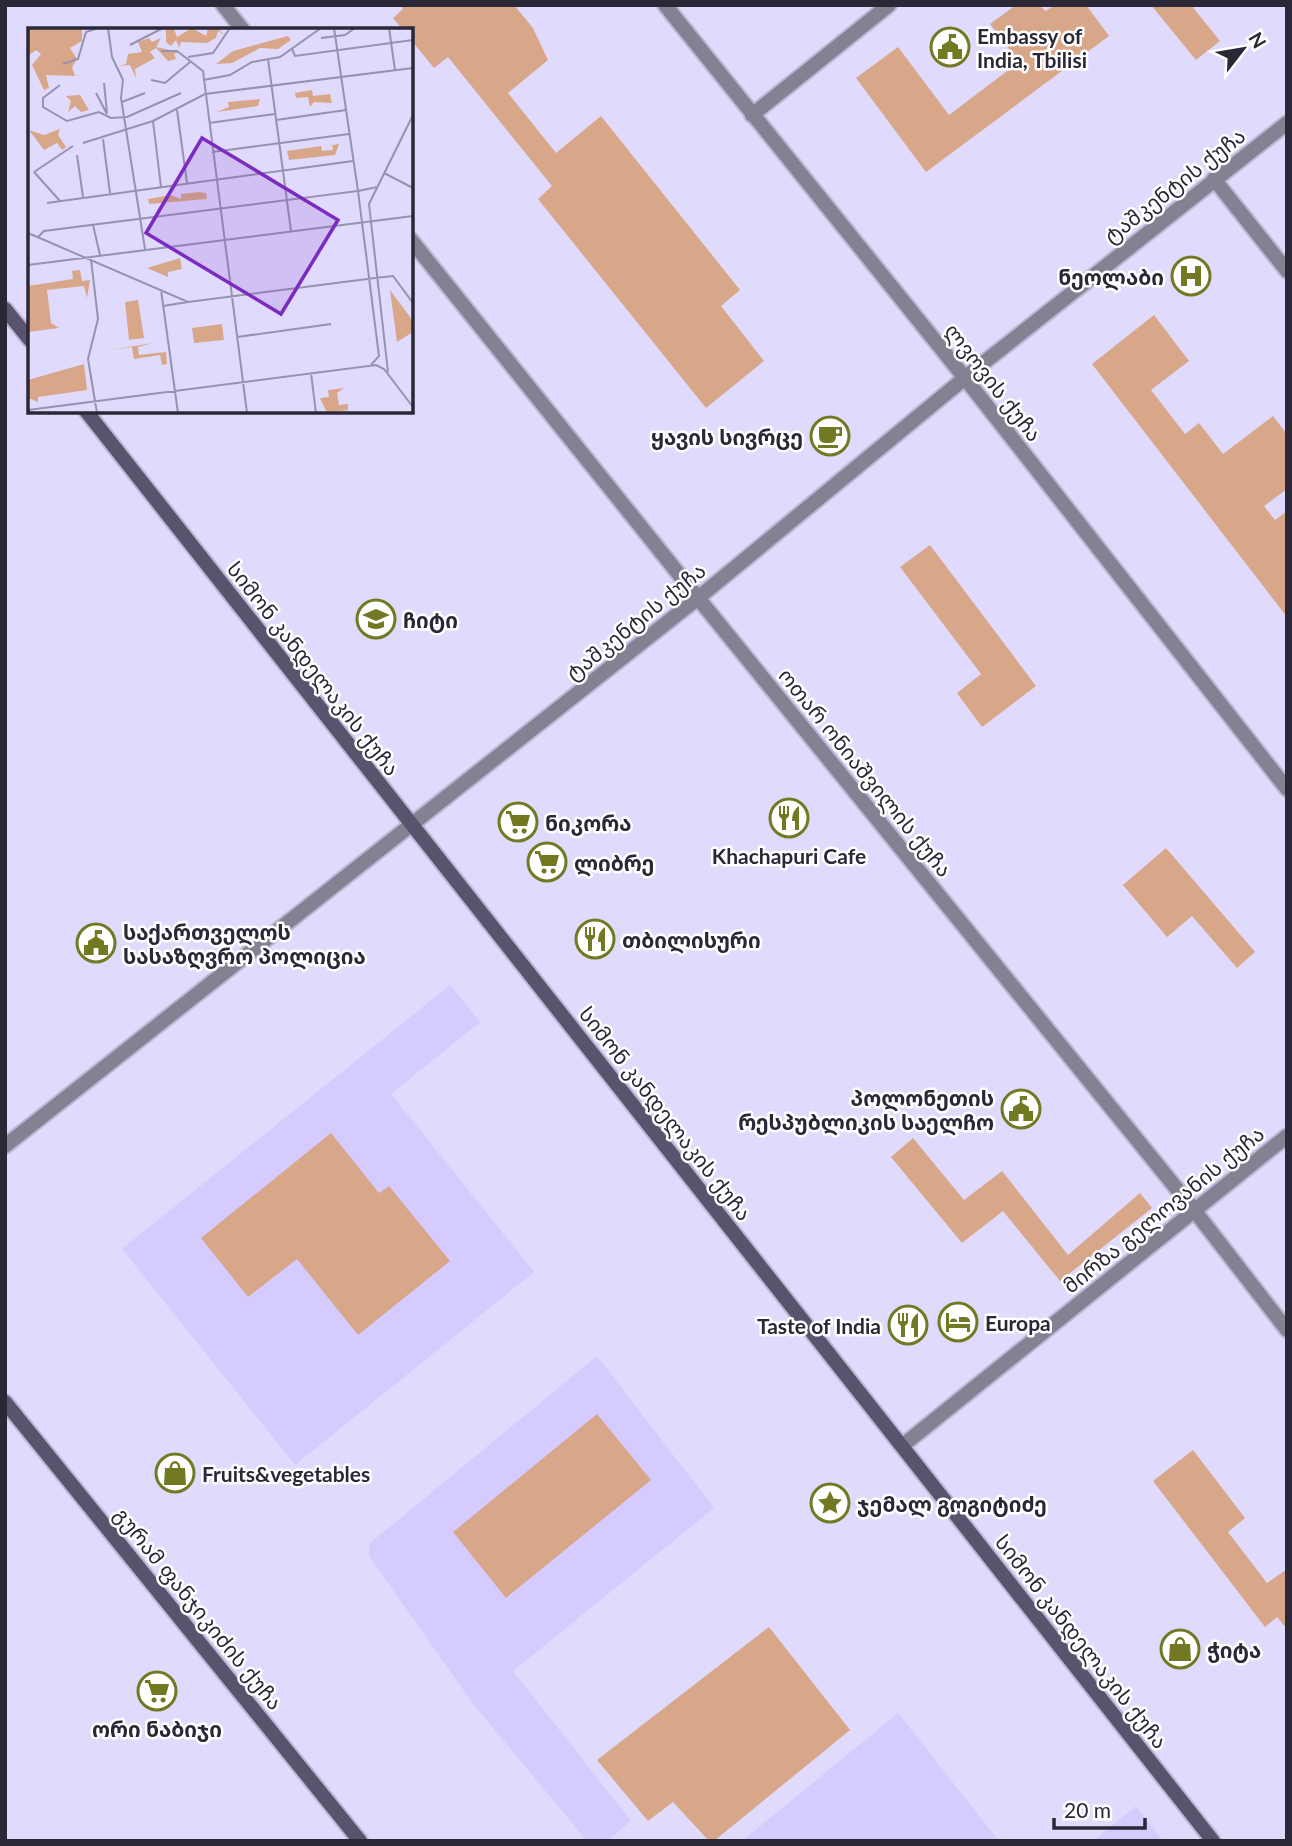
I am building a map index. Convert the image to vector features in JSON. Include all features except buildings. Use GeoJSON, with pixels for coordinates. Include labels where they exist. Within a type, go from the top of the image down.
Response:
{"type":"FeatureCollection","features":[{"type":"Feature","properties":{"kind":"main road"},"geometry":{"type":"LineString","coordinates":[[5,309],[28,338]]}},
{"type":"Feature","properties":{"kind":"main road","name":"სიმონ კანდელაკის ქუჩა"},"geometry":{"type":"LineString","coordinates":[[88,413],[1213,1841]]}},
{"type":"Feature","properties":{"kind":"main road","name":"გურამ ფანჯიკიძის ქუჩა"},"geometry":{"type":"LineString","coordinates":[[5,1402],[360,1841]]}},
{"type":"Feature","properties":{"kind":"street"},"geometry":{"type":"LineString","coordinates":[[223,5],[241,28]]}},
{"type":"Feature","properties":{"kind":"street","name":"ლვოვის ქუჩა"},"geometry":{"type":"LineString","coordinates":[[665,5],[965,378],[1287,789]]}},
{"type":"Feature","properties":{"kind":"street"},"geometry":{"type":"LineString","coordinates":[[752,115],[889,5]]}},
{"type":"Feature","properties":{"kind":"street","name":"ტაშკენტის ქუჩა"},"geometry":{"type":"LineString","coordinates":[[5,1146],[698,598],[965,378],[1287,123]]}},
{"type":"Feature","properties":{"kind":"street"},"geometry":{"type":"LineString","coordinates":[[1214,179],[1287,271]]}},
{"type":"Feature","properties":{"kind":"street","name":"ოთარ ონიაშვილის ქუჩა"},"geometry":{"type":"LineString","coordinates":[[413,242],[1194,1210],[1287,1330]]}},
{"type":"Feature","properties":{"kind":"street","name":"მირზა გელოვანის ქუჩა"},"geometry":{"type":"LineString","coordinates":[[902,1446],[1287,1136]]}},
{"type":"Feature","properties":{"kind":"shaded area"},"geometry":{"type":"Polygon","coordinates":[[[401,5],[514,5],[533,28],[548,60],[508,93],[556,153],[601,116],[740,290],[721,306],[764,361],[706,408],[538,199],[552,186],[448,57],[434,68],[413,42],[413,28],[401,28],[393,18],[403,9],[401,5]]]}},
{"type":"Feature","properties":{"kind":"shaded area"},"geometry":{"type":"Polygon","coordinates":[[[1016,5],[1038,5],[1046,11],[1055,5],[1086,5],[1109,36],[926,172],[856,78],[898,47],[949,115],[1019,62],[990,24],[1016,5]]]}},
{"type":"Feature","properties":{"kind":"shaded area"},"geometry":{"type":"Polygon","coordinates":[[[1151,5],[1191,5],[1220,41],[1196,60],[1151,5]]]}},
{"type":"Feature","properties":{"kind":"shaded area"},"geometry":{"type":"Polygon","coordinates":[[[1154,315],[1189,361],[1151,390],[1185,434],[1199,423],[1223,454],[1273,416],[1287,434],[1287,489],[1264,506],[1275,520],[1287,511],[1287,617],[1092,364],[1154,315]]]}},
{"type":"Feature","properties":{"kind":"shaded area"},"geometry":{"type":"Polygon","coordinates":[[[930,545],[1036,686],[982,727],[957,693],[981,674],[900,567],[930,545]]]}},
{"type":"Feature","properties":{"kind":"shaded area"},"geometry":{"type":"Polygon","coordinates":[[[1166,848],[1255,952],[1237,968],[1192,916],[1167,937],[1123,885],[1166,848]]]}},
{"type":"Feature","properties":{"kind":"shaded area"},"geometry":{"type":"Polygon","coordinates":[[[450,985],[480,1022],[391,1094],[534,1272],[295,1465],[122,1249],[450,985]]]}},
{"type":"Feature","properties":{"kind":"shaded area"},"geometry":{"type":"Polygon","coordinates":[[[331,1133],[379,1193],[389,1186],[450,1261],[358,1335],[297,1259],[248,1297],[201,1238],[331,1133]]]}},
{"type":"Feature","properties":{"kind":"shaded area"},"geometry":{"type":"Polygon","coordinates":[[[913,1138],[964,1200],[1002,1171],[1068,1255],[1140,1193],[1152,1208],[1060,1281],[1003,1211],[962,1243],[891,1157],[913,1138]]]}},
{"type":"Feature","properties":{"kind":"shaded area"},"geometry":{"type":"Polygon","coordinates":[[[597,1356],[714,1508],[513,1671],[631,1821],[607,1841],[587,1841],[474,1705],[369,1556],[369,1544],[597,1356]]]}},
{"type":"Feature","properties":{"kind":"shaded area"},"geometry":{"type":"Polygon","coordinates":[[[597,1414],[651,1480],[506,1598],[453,1532],[597,1414]]]}},
{"type":"Feature","properties":{"kind":"shaded area"},"geometry":{"type":"Polygon","coordinates":[[[1193,1450],[1245,1518],[1228,1532],[1267,1583],[1287,1569],[1287,1629],[1277,1617],[1265,1627],[1153,1481],[1193,1450]]]}},
{"type":"Feature","properties":{"kind":"shaded area"},"geometry":{"type":"Polygon","coordinates":[[[769,1627],[850,1730],[714,1841],[709,1841],[673,1802],[648,1821],[597,1760],[769,1627]]]}},
{"type":"Feature","properties":{"kind":"shaded area"},"geometry":{"type":"Polygon","coordinates":[[[898,1713],[999,1841],[742,1841],[898,1713]]]}},
{"type":"Feature","properties":{"kind":"shaded area"},"geometry":{"type":"Polygon","coordinates":[[[1136,1806],[1163,1841],[1093,1841],[1136,1806]]]}},
{"type":"Feature","properties":{"kind":"place","name":"Embassy of India, Tbilisi"},"geometry":{"type":"Point","coordinates":[950,47]}},
{"type":"Feature","properties":{"kind":"place","name":"ნეოლაბი"},"geometry":{"type":"Point","coordinates":[1191,276]}},
{"type":"Feature","properties":{"kind":"place","name":"ყავის სივრცე"},"geometry":{"type":"Point","coordinates":[830,436]}},
{"type":"Feature","properties":{"kind":"place","name":"ჩიტი"},"geometry":{"type":"Point","coordinates":[376,619]}},
{"type":"Feature","properties":{"kind":"place","name":"Khachapuri Cafe"},"geometry":{"type":"Point","coordinates":[789,818]}},
{"type":"Feature","properties":{"kind":"place","name":"ნიკორა"},"geometry":{"type":"Point","coordinates":[518,822]}},
{"type":"Feature","properties":{"kind":"place","name":"ლიბრე"},"geometry":{"type":"Point","coordinates":[547,862]}},
{"type":"Feature","properties":{"kind":"place","name":"თბილისური"},"geometry":{"type":"Point","coordinates":[595,939]}},
{"type":"Feature","properties":{"kind":"place","name":"საქართველოს სასაზღვრო პოლიცია"},"geometry":{"type":"Point","coordinates":[96,943]}},
{"type":"Feature","properties":{"kind":"place","name":"პოლონეთის რესპუბლიკის საელჩო"},"geometry":{"type":"Point","coordinates":[1021,1109]}},
{"type":"Feature","properties":{"kind":"place","name":"Europa"},"geometry":{"type":"Point","coordinates":[958,1322]}},
{"type":"Feature","properties":{"kind":"place","name":"Taste of India"},"geometry":{"type":"Point","coordinates":[908,1325]}},
{"type":"Feature","properties":{"kind":"place","name":"Fruits&vegetables"},"geometry":{"type":"Point","coordinates":[175,1473]}},
{"type":"Feature","properties":{"kind":"place","name":"ჯემალ გოგიტიძე"},"geometry":{"type":"Point","coordinates":[830,1503]}},
{"type":"Feature","properties":{"kind":"place","name":"ჭიტა"},"geometry":{"type":"Point","coordinates":[1180,1649]}},
{"type":"Feature","properties":{"kind":"place","name":"ორი ნაბიჯი"},"geometry":{"type":"Point","coordinates":[157,1691]}}]}
